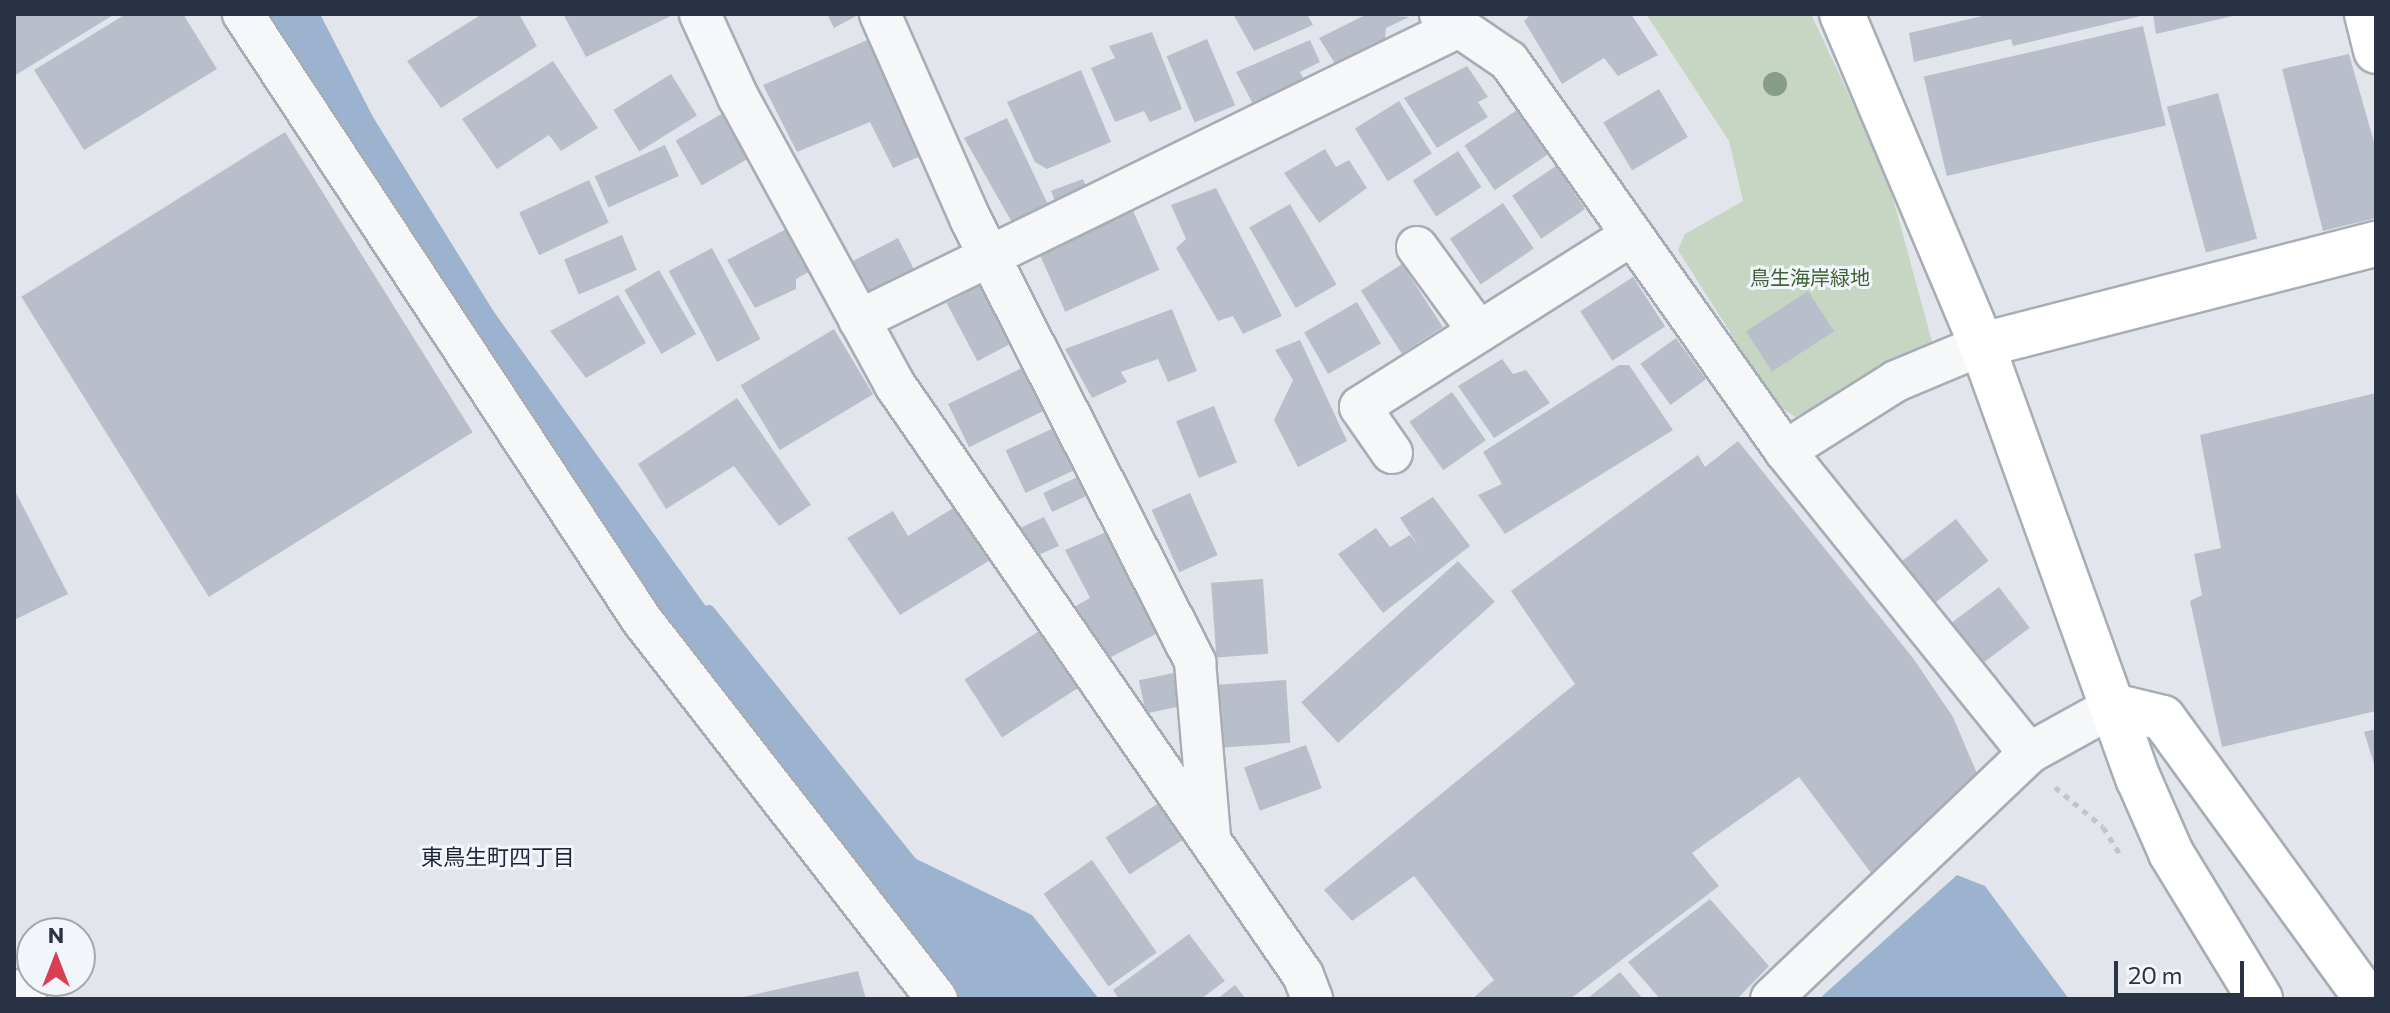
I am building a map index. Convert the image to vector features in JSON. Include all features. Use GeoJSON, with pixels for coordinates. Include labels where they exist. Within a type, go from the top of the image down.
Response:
{"type":"FeatureCollection","features":[{"type":"Feature","properties":{"kind":"street"},"geometry":{"type":"LineString","coordinates":[[243,14],[642,620],[937,999]]}},
{"type":"Feature","properties":{"kind":"street"},"geometry":{"type":"LineString","coordinates":[[700,14],[738,97],[895,385],[1303,975],[1312,999]]}},
{"type":"Feature","properties":{"kind":"street"},"geometry":{"type":"LineString","coordinates":[[880,14],[992,258],[1195,662],[1211,840]]}},
{"type":"Feature","properties":{"kind":"street"},"geometry":{"type":"LineString","coordinates":[[1842,14],[1982,345],[2171,853],[2260,999]]}},
{"type":"Feature","properties":{"kind":"street"},"geometry":{"type":"LineString","coordinates":[[2367,14],[2376,51]]}},
{"type":"Feature","properties":{"kind":"street"},"geometry":{"type":"LineString","coordinates":[[859,320],[992,258],[1449,20],[1509,61],[1785,451],[2029,753]]}},
{"type":"Feature","properties":{"kind":"street"},"geometry":{"type":"LineString","coordinates":[[1392,453],[1360,407],[1632,235]]}},
{"type":"Feature","properties":{"kind":"street"},"geometry":{"type":"LineString","coordinates":[[1785,451],[1896,381],[1982,345],[2376,244]]}},
{"type":"Feature","properties":{"kind":"street"},"geometry":{"type":"LineString","coordinates":[[1417,247],[1479,332]]}},
{"type":"Feature","properties":{"kind":"street"},"geometry":{"type":"LineString","coordinates":[[1771,999],[2029,753],[2114,706],[2163,718],[2367,999]]}},
{"type":"Feature","properties":{"kind":"street"},"geometry":{"type":"LineString","coordinates":[[14,990],[26,999]]}},
{"type":"Feature","properties":{"kind":"path"},"geometry":{"type":"LineString","coordinates":[[2029,753],[2061,794],[2103,827],[2128,867]]}},
{"type":"Feature","properties":{"kind":"green space","name":"鳥生海岸緑地"},"geometry":{"type":"Polygon","coordinates":[[[1646,14],[1811,14],[1887,176],[1934,349],[1877,369],[1848,392],[1795,417],[1774,402],[1678,250],[1685,234],[1743,201],[1729,141],[1646,14]]]}},
{"type":"Feature","properties":{"kind":"water"},"geometry":{"type":"Polygon","coordinates":[[[267,14],[320,14],[373,117],[494,312],[715,619],[904,853],[1032,915],[1099,999],[956,999],[695,671],[267,14]]]}},
{"type":"Feature","properties":{"kind":"water"},"geometry":{"type":"Polygon","coordinates":[[[1957,875],[1985,886],[2069,999],[1819,999],[1957,875]]]}},
{"type":"Feature","properties":{"kind":"building"},"geometry":{"type":"Polygon","coordinates":[[[14,14],[115,14],[14,76],[14,14]]]}},
{"type":"Feature","properties":{"kind":"building"},"geometry":{"type":"Polygon","coordinates":[[[126,14],[183,14],[217,69],[84,150],[34,70],[126,14]]]}},
{"type":"Feature","properties":{"kind":"building"},"geometry":{"type":"Polygon","coordinates":[[[482,14],[519,14],[537,46],[441,108],[407,61],[482,14]]]}},
{"type":"Feature","properties":{"kind":"building"},"geometry":{"type":"Polygon","coordinates":[[[563,14],[675,14],[586,57],[563,14]]]}},
{"type":"Feature","properties":{"kind":"building"},"geometry":{"type":"Polygon","coordinates":[[[827,14],[860,14],[834,28],[827,14]]]}},
{"type":"Feature","properties":{"kind":"building"},"geometry":{"type":"Polygon","coordinates":[[[1233,14],[1307,14],[1313,25],[1254,51],[1233,14]]]}},
{"type":"Feature","properties":{"kind":"building"},"geometry":{"type":"Polygon","coordinates":[[[1367,14],[1409,17],[1386,28],[1384,51],[1341,73],[1319,38],[1367,14]]]}},
{"type":"Feature","properties":{"kind":"building"},"geometry":{"type":"Polygon","coordinates":[[[1531,14],[1631,14],[1658,55],[1618,76],[1604,58],[1562,84],[1524,21],[1531,14]]]}},
{"type":"Feature","properties":{"kind":"building"},"geometry":{"type":"Polygon","coordinates":[[[1991,14],[2145,15],[2013,46],[2011,39],[1914,62],[1909,33],[1991,14]]]}},
{"type":"Feature","properties":{"kind":"building"},"geometry":{"type":"Polygon","coordinates":[[[2153,14],[2237,14],[2237,15],[2156,34],[2153,14]]]}},
{"type":"Feature","properties":{"kind":"building"},"geometry":{"type":"Polygon","coordinates":[[[2143,26],[2166,125],[1947,176],[1924,77],[2143,26]]]}},
{"type":"Feature","properties":{"kind":"building"},"geometry":{"type":"Polygon","coordinates":[[[1152,32],[1182,109],[1150,122],[1144,111],[1115,122],[1091,68],[1115,58],[1109,46],[1152,32]]]}},
{"type":"Feature","properties":{"kind":"building"},"geometry":{"type":"Polygon","coordinates":[[[879,35],[930,152],[893,168],[870,122],[797,152],[763,85],[879,35]]]}},
{"type":"Feature","properties":{"kind":"building"},"geometry":{"type":"Polygon","coordinates":[[[1207,39],[1235,105],[1195,122],[1166,56],[1207,39]]]}},
{"type":"Feature","properties":{"kind":"building"},"geometry":{"type":"Polygon","coordinates":[[[1310,40],[1320,62],[1300,72],[1311,94],[1260,117],[1236,72],[1310,40]]]}},
{"type":"Feature","properties":{"kind":"building"},"geometry":{"type":"Polygon","coordinates":[[[2349,54],[2376,149],[2376,218],[2323,231],[2282,69],[2349,54]]]}},
{"type":"Feature","properties":{"kind":"building"},"geometry":{"type":"Polygon","coordinates":[[[553,61],[598,128],[561,151],[549,135],[497,169],[462,119],[553,61]]]}},
{"type":"Feature","properties":{"kind":"building"},"geometry":{"type":"Polygon","coordinates":[[[1467,66],[1488,97],[1478,102],[1488,117],[1437,148],[1404,98],[1467,66]]]}},
{"type":"Feature","properties":{"kind":"building"},"geometry":{"type":"Polygon","coordinates":[[[1081,70],[1111,142],[1047,169],[1035,162],[1007,102],[1081,70]]]}},
{"type":"Feature","properties":{"kind":"building"},"geometry":{"type":"Polygon","coordinates":[[[671,74],[697,116],[639,152],[613,110],[671,74]]]}},
{"type":"Feature","properties":{"kind":"building"},"geometry":{"type":"Polygon","coordinates":[[[1659,89],[1688,137],[1632,170],[1603,122],[1659,89]]]}},
{"type":"Feature","properties":{"kind":"building"},"geometry":{"type":"Polygon","coordinates":[[[2218,93],[2257,239],[2206,253],[2167,107],[2218,93]]]}},
{"type":"Feature","properties":{"kind":"building"},"geometry":{"type":"Polygon","coordinates":[[[1399,101],[1432,154],[1388,181],[1355,129],[1399,101]]]}},
{"type":"Feature","properties":{"kind":"building"},"geometry":{"type":"Polygon","coordinates":[[[1520,108],[1550,153],[1495,190],[1464,145],[1520,108]]]}},
{"type":"Feature","properties":{"kind":"building"},"geometry":{"type":"Polygon","coordinates":[[[725,112],[751,157],[702,186],[676,140],[725,112]]]}},
{"type":"Feature","properties":{"kind":"building"},"geometry":{"type":"Polygon","coordinates":[[[1007,118],[1054,217],[1018,233],[964,138],[1007,118]]]}},
{"type":"Feature","properties":{"kind":"building"},"geometry":{"type":"Polygon","coordinates":[[[285,132],[473,432],[209,597],[21,297],[285,132]]]}},
{"type":"Feature","properties":{"kind":"building"},"geometry":{"type":"Polygon","coordinates":[[[665,145],[679,176],[608,207],[595,176],[665,145]]]}},
{"type":"Feature","properties":{"kind":"building"},"geometry":{"type":"Polygon","coordinates":[[[1325,149],[1336,167],[1349,160],[1367,188],[1319,223],[1284,173],[1325,149]]]}},
{"type":"Feature","properties":{"kind":"building"},"geometry":{"type":"Polygon","coordinates":[[[1458,151],[1481,187],[1436,216],[1413,180],[1458,151]]]}},
{"type":"Feature","properties":{"kind":"building"},"geometry":{"type":"Polygon","coordinates":[[[1556,166],[1585,209],[1541,239],[1512,196],[1556,166]]]}},
{"type":"Feature","properties":{"kind":"building"},"geometry":{"type":"Polygon","coordinates":[[[1083,179],[1093,206],[1061,218],[1051,191],[1083,179]]]}},
{"type":"Feature","properties":{"kind":"building"},"geometry":{"type":"Polygon","coordinates":[[[589,180],[609,223],[539,255],[519,213],[589,180]]]}},
{"type":"Feature","properties":{"kind":"building"},"geometry":{"type":"Polygon","coordinates":[[[1216,188],[1282,316],[1243,334],[1233,316],[1218,321],[1176,248],[1186,239],[1171,205],[1216,188]]]}},
{"type":"Feature","properties":{"kind":"building"},"geometry":{"type":"Polygon","coordinates":[[[1503,203],[1534,249],[1481,284],[1450,239],[1503,203]]]}},
{"type":"Feature","properties":{"kind":"building"},"geometry":{"type":"Polygon","coordinates":[[[1130,204],[1159,270],[1065,312],[1036,246],[1130,204]]]}},
{"type":"Feature","properties":{"kind":"building"},"geometry":{"type":"Polygon","coordinates":[[[1290,204],[1336,285],[1296,308],[1249,228],[1290,204]]]}},
{"type":"Feature","properties":{"kind":"building"},"geometry":{"type":"Polygon","coordinates":[[[790,227],[812,270],[796,279],[796,289],[755,308],[727,260],[790,227]]]}},
{"type":"Feature","properties":{"kind":"building"},"geometry":{"type":"Polygon","coordinates":[[[622,235],[637,270],[579,295],[564,260],[622,235]]]}},
{"type":"Feature","properties":{"kind":"building"},"geometry":{"type":"Polygon","coordinates":[[[898,238],[919,279],[867,305],[846,264],[898,238]]]}},
{"type":"Feature","properties":{"kind":"building"},"geometry":{"type":"Polygon","coordinates":[[[712,248],[760,339],[717,362],[669,271],[712,248]]]}},
{"type":"Feature","properties":{"kind":"building"},"geometry":{"type":"Polygon","coordinates":[[[1402,264],[1443,327],[1402,354],[1361,291],[1402,264]]]}},
{"type":"Feature","properties":{"kind":"building"},"geometry":{"type":"Polygon","coordinates":[[[659,270],[696,334],[661,354],[624,290],[659,270]]]}},
{"type":"Feature","properties":{"kind":"building"},"geometry":{"type":"Polygon","coordinates":[[[1633,277],[1665,326],[1612,361],[1580,311],[1633,277]]]}},
{"type":"Feature","properties":{"kind":"building"},"geometry":{"type":"Polygon","coordinates":[[[988,281],[1019,339],[977,361],[947,303],[988,281]]]}},
{"type":"Feature","properties":{"kind":"building"},"geometry":{"type":"Polygon","coordinates":[[[1808,291],[1834,331],[1772,372],[1746,331],[1808,291]]]}},
{"type":"Feature","properties":{"kind":"building"},"geometry":{"type":"Polygon","coordinates":[[[618,295],[646,343],[586,378],[550,331],[618,295]]]}},
{"type":"Feature","properties":{"kind":"building"},"geometry":{"type":"Polygon","coordinates":[[[1357,302],[1381,344],[1328,374],[1304,332],[1357,302]]]}},
{"type":"Feature","properties":{"kind":"building"},"geometry":{"type":"Polygon","coordinates":[[[1172,309],[1197,371],[1168,382],[1158,359],[1121,372],[1127,382],[1092,398],[1065,349],[1172,309]]]}},
{"type":"Feature","properties":{"kind":"building"},"geometry":{"type":"Polygon","coordinates":[[[834,329],[873,394],[780,450],[741,385],[834,329]]]}},
{"type":"Feature","properties":{"kind":"building"},"geometry":{"type":"Polygon","coordinates":[[[1676,338],[1706,379],[1670,405],[1640,364],[1676,338]]]}},
{"type":"Feature","properties":{"kind":"building"},"geometry":{"type":"Polygon","coordinates":[[[1300,340],[1347,441],[1298,467],[1274,420],[1293,380],[1275,350],[1300,340]]]}},
{"type":"Feature","properties":{"kind":"building"},"geometry":{"type":"Polygon","coordinates":[[[1502,359],[1513,374],[1526,370],[1550,403],[1494,438],[1458,386],[1502,359]]]}},
{"type":"Feature","properties":{"kind":"building"},"geometry":{"type":"Polygon","coordinates":[[[1028,365],[1049,408],[969,447],[948,404],[1028,365]]]}},
{"type":"Feature","properties":{"kind":"building"},"geometry":{"type":"Polygon","coordinates":[[[1619,365],[1629,365],[1673,430],[1505,534],[1478,495],[1502,484],[1483,452],[1619,365]]]}},
{"type":"Feature","properties":{"kind":"building"},"geometry":{"type":"Polygon","coordinates":[[[1452,392],[1486,440],[1443,470],[1409,422],[1452,392]]]}},
{"type":"Feature","properties":{"kind":"building"},"geometry":{"type":"Polygon","coordinates":[[[2376,393],[2376,711],[2222,747],[2190,601],[2202,595],[2194,554],[2221,548],[2200,435],[2376,393]]]}},
{"type":"Feature","properties":{"kind":"building"},"geometry":{"type":"Polygon","coordinates":[[[737,398],[811,505],[779,526],[734,466],[666,509],[638,464],[737,398]]]}},
{"type":"Feature","properties":{"kind":"building"},"geometry":{"type":"Polygon","coordinates":[[[1214,406],[1237,463],[1199,478],[1176,421],[1214,406]]]}},
{"type":"Feature","properties":{"kind":"building"},"geometry":{"type":"Polygon","coordinates":[[[1060,425],[1080,468],[1025,493],[1006,450],[1060,425]]]}},
{"type":"Feature","properties":{"kind":"building"},"geometry":{"type":"Polygon","coordinates":[[[1738,441],[1913,658],[1953,717],[1981,783],[1871,873],[1799,777],[1692,853],[1719,886],[1570,999],[1472,999],[1494,980],[1414,876],[1352,921],[1324,890],[1575,684],[1511,591],[1698,455],[1705,467],[1738,441]]]}},
{"type":"Feature","properties":{"kind":"building"},"geometry":{"type":"Polygon","coordinates":[[[1084,474],[1093,493],[1052,512],[1043,493],[1084,474]]]}},
{"type":"Feature","properties":{"kind":"building"},"geometry":{"type":"Polygon","coordinates":[[[14,489],[68,594],[14,620],[14,489]]]}},
{"type":"Feature","properties":{"kind":"building"},"geometry":{"type":"Polygon","coordinates":[[[1190,493],[1218,555],[1179,572],[1152,510],[1190,493]]]}},
{"type":"Feature","properties":{"kind":"building"},"geometry":{"type":"Polygon","coordinates":[[[1433,497],[1470,546],[1383,613],[1338,554],[1376,528],[1390,547],[1410,535],[1419,547],[1400,518],[1433,497]]]}},
{"type":"Feature","properties":{"kind":"building"},"geometry":{"type":"Polygon","coordinates":[[[958,505],[992,559],[900,615],[847,538],[893,511],[908,536],[958,505]]]}},
{"type":"Feature","properties":{"kind":"building"},"geometry":{"type":"Polygon","coordinates":[[[1044,517],[1059,546],[1029,559],[1013,531],[1044,517]]]}},
{"type":"Feature","properties":{"kind":"building"},"geometry":{"type":"Polygon","coordinates":[[[1956,519],[1989,561],[1935,603],[1902,561],[1956,519]]]}},
{"type":"Feature","properties":{"kind":"building"},"geometry":{"type":"Polygon","coordinates":[[[1111,530],[1158,633],[1109,658],[1074,607],[1090,598],[1065,550],[1111,530]]]}},
{"type":"Feature","properties":{"kind":"building"},"geometry":{"type":"Polygon","coordinates":[[[1458,561],[1495,602],[1338,743],[1301,702],[1458,561]]]}},
{"type":"Feature","properties":{"kind":"building"},"geometry":{"type":"Polygon","coordinates":[[[1263,579],[1268,654],[1216,657],[1211,583],[1263,579]]]}},
{"type":"Feature","properties":{"kind":"building"},"geometry":{"type":"Polygon","coordinates":[[[1999,587],[2030,628],[1979,666],[1949,625],[1999,587]]]}},
{"type":"Feature","properties":{"kind":"building"},"geometry":{"type":"Polygon","coordinates":[[[1050,624],[1088,682],[1002,737],[964,680],[1050,624]]]}},
{"type":"Feature","properties":{"kind":"building"},"geometry":{"type":"Polygon","coordinates":[[[1178,672],[1185,705],[1146,714],[1139,680],[1178,672]]]}},
{"type":"Feature","properties":{"kind":"building"},"geometry":{"type":"Polygon","coordinates":[[[1286,680],[1290,743],[1219,748],[1214,685],[1286,680]]]}},
{"type":"Feature","properties":{"kind":"building"},"geometry":{"type":"Polygon","coordinates":[[[2376,729],[2376,767],[2375,767],[2364,732],[2376,729]]]}},
{"type":"Feature","properties":{"kind":"building"},"geometry":{"type":"Polygon","coordinates":[[[1306,745],[1322,788],[1260,811],[1244,768],[1306,745]]]}},
{"type":"Feature","properties":{"kind":"building"},"geometry":{"type":"Polygon","coordinates":[[[1171,795],[1195,832],[1130,874],[1106,837],[1171,795]]]}},
{"type":"Feature","properties":{"kind":"building"},"geometry":{"type":"Polygon","coordinates":[[[1092,860],[1157,953],[1108,986],[1044,894],[1092,860]]]}},
{"type":"Feature","properties":{"kind":"building"},"geometry":{"type":"Polygon","coordinates":[[[1710,899],[1769,966],[1737,999],[1660,999],[1628,962],[1710,899]]]}},
{"type":"Feature","properties":{"kind":"building"},"geometry":{"type":"Polygon","coordinates":[[[1189,934],[1225,981],[1201,999],[1119,999],[1113,990],[1189,934]]]}},
{"type":"Feature","properties":{"kind":"building"},"geometry":{"type":"Polygon","coordinates":[[[858,971],[866,999],[739,999],[739,998],[858,971]]]}},
{"type":"Feature","properties":{"kind":"building"},"geometry":{"type":"Polygon","coordinates":[[[1620,972],[1643,999],[1587,999],[1620,972]]]}},
{"type":"Feature","properties":{"kind":"building"},"geometry":{"type":"Polygon","coordinates":[[[1235,985],[1246,999],[1217,999],[1235,985]]]}},
{"type":"Feature","properties":{"kind":"waterway"},"geometry":{"type":"LineString","coordinates":[[709,611],[911,862]]}},
{"type":"Feature","properties":{"kind":"district","name":"東鳥生町四丁目"},"geometry":{"type":"Point","coordinates":[498,857]}}]}
